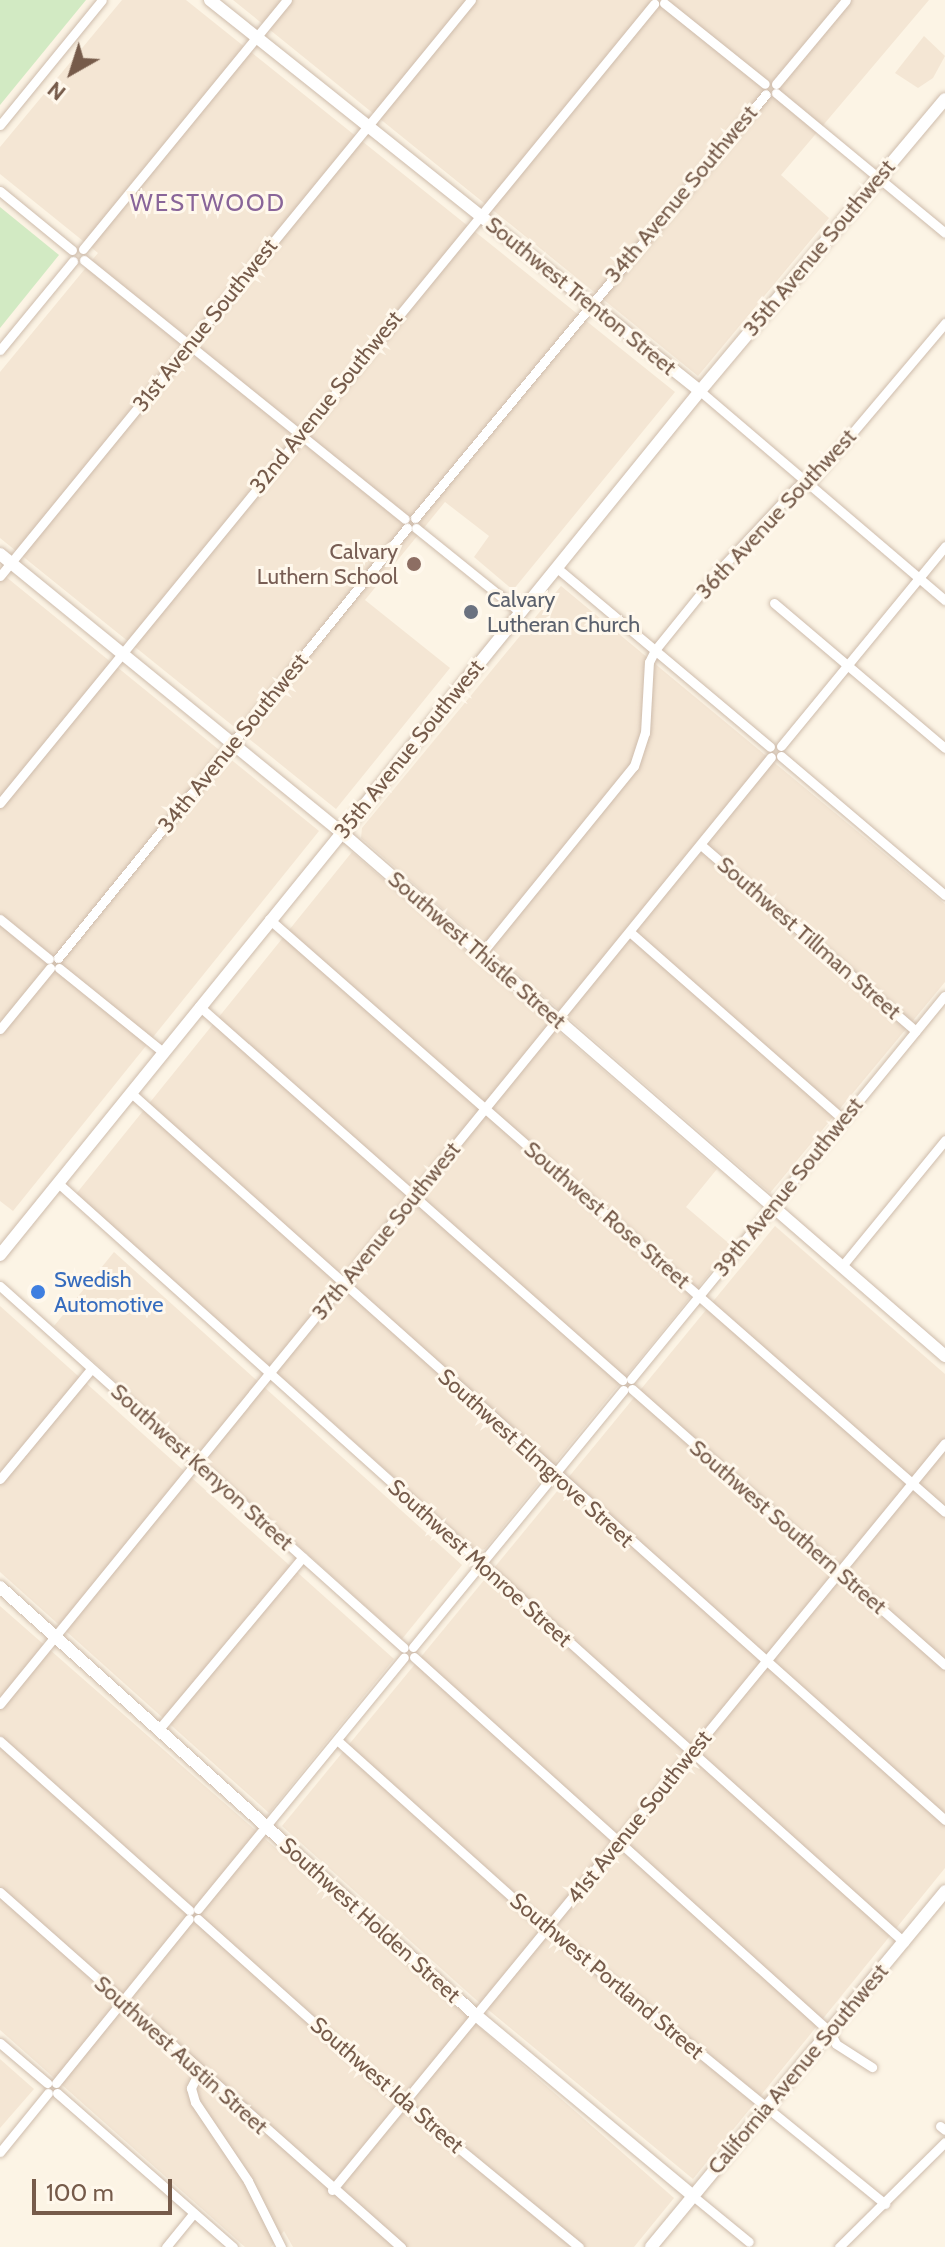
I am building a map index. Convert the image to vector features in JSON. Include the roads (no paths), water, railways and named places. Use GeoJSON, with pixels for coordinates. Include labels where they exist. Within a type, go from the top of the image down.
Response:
{"type":"FeatureCollection","features":[{"type":"Feature","properties":{"kind":"main road","name":"Southwest Trenton Street"},"geometry":{"type":"LineString","coordinates":[[210,0],[700,391]]}},
{"type":"Feature","properties":{"kind":"main road","name":"35th Avenue Southwest"},"geometry":{"type":"LineString","coordinates":[[0,1255],[162,1051],[700,391],[945,99]]}},
{"type":"Feature","properties":{"kind":"main road","name":"Southwest Thistle Street"},"geometry":{"type":"LineString","coordinates":[[0,554],[341,832],[945,1356]]}},
{"type":"Feature","properties":{"kind":"main road","name":"Southwest Holden Street"},"geometry":{"type":"LineString","coordinates":[[0,1587],[477,2016],[693,2196]]}},
{"type":"Feature","properties":{"kind":"main road","name":"California Avenue Southwest"},"geometry":{"type":"LineString","coordinates":[[651,2247],[945,1891]]}},
{"type":"Feature","properties":{"kind":"street"},"geometry":{"type":"LineString","coordinates":[[0,125],[102,0]]}},
{"type":"Feature","properties":{"kind":"street"},"geometry":{"type":"LineString","coordinates":[[0,350],[72,256],[83,249],[287,0]]}},
{"type":"Feature","properties":{"kind":"street","name":"31st Avenue Southwest"},"geometry":{"type":"LineString","coordinates":[[0,576],[471,0]]}},
{"type":"Feature","properties":{"kind":"street","name":"34th Avenue Southwest"},"geometry":{"type":"LineString","coordinates":[[0,1029],[589,303],[846,0]]}},
{"type":"Feature","properties":{"kind":"street"},"geometry":{"type":"LineString","coordinates":[[659,2],[771,89],[945,233]]}},
{"type":"Feature","properties":{"kind":"street","name":"32nd Avenue Southwest"},"geometry":{"type":"LineString","coordinates":[[0,803],[479,213],[659,2]]}},
{"type":"Feature","properties":{"kind":"street"},"geometry":{"type":"LineString","coordinates":[[0,191],[72,256],[84,260],[520,612]]}},
{"type":"Feature","properties":{"kind":"street"},"geometry":{"type":"LineString","coordinates":[[83,249],[84,260]]}},
{"type":"Feature","properties":{"kind":"street","name":"36th Avenue Southwest"},"geometry":{"type":"LineString","coordinates":[[481,954],[634,766],[645,733],[649,662],[655,650],[722,567],[807,482],[945,323]]}},
{"type":"Feature","properties":{"kind":"street","name":"Southwest Trenton Street"},"geometry":{"type":"LineString","coordinates":[[700,391],[945,600]]}},
{"type":"Feature","properties":{"kind":"street","name":"37th Avenue Southwest"},"geometry":{"type":"LineString","coordinates":[[0,1704],[945,546]]}},
{"type":"Feature","properties":{"kind":"street"},"geometry":{"type":"LineString","coordinates":[[557,568],[945,895]]}},
{"type":"Feature","properties":{"kind":"street"},"geometry":{"type":"LineString","coordinates":[[774,603],[945,748]]}},
{"type":"Feature","properties":{"kind":"street","name":"Southwest Tillman Street"},"geometry":{"type":"LineString","coordinates":[[701,845],[916,1031]]}},
{"type":"Feature","properties":{"kind":"street"},"geometry":{"type":"LineString","coordinates":[[0,919],[162,1051]]}},
{"type":"Feature","properties":{"kind":"street","name":"Southwest Rose Street"},"geometry":{"type":"LineString","coordinates":[[269,919],[945,1512]]}},
{"type":"Feature","properties":{"kind":"street"},"geometry":{"type":"LineString","coordinates":[[631,933],[843,1119]]}},
{"type":"Feature","properties":{"kind":"street","name":"39th Avenue Southwest"},"geometry":{"type":"LineString","coordinates":[[0,2152],[945,996]]}},
{"type":"Feature","properties":{"kind":"street","name":"Southwest Southern Street"},"geometry":{"type":"LineString","coordinates":[[199,1006],[945,1665]]}},
{"type":"Feature","properties":{"kind":"street","name":"Southwest Elmgrove Street"},"geometry":{"type":"LineString","coordinates":[[130,1092],[554,1474],[945,1820]]}},
{"type":"Feature","properties":{"kind":"street"},"geometry":{"type":"LineString","coordinates":[[842,1266],[945,1140]]}},
{"type":"Feature","properties":{"kind":"street","name":"Southwest Monroe Street"},"geometry":{"type":"LineString","coordinates":[[58,1183],[904,1942]]}},
{"type":"Feature","properties":{"kind":"street","name":"Southwest Kenyon Street"},"geometry":{"type":"LineString","coordinates":[[0,1286],[830,2032],[836,2044],[872,2067]]}},
{"type":"Feature","properties":{"kind":"street"},"geometry":{"type":"LineString","coordinates":[[0,1479],[91,1369]]}},
{"type":"Feature","properties":{"kind":"street","name":"41st Avenue Southwest"},"geometry":{"type":"LineString","coordinates":[[332,2190],[945,1443]]}},
{"type":"Feature","properties":{"kind":"street"},"geometry":{"type":"LineString","coordinates":[[159,1729],[303,1557]]}},
{"type":"Feature","properties":{"kind":"street","name":"Southwest Portland Street"},"geometry":{"type":"LineString","coordinates":[[337,1740],[548,1929],[885,2204]]}},
{"type":"Feature","properties":{"kind":"street","name":"Southwest Ida Street"},"geometry":{"type":"LineString","coordinates":[[0,1741],[405,2104],[579,2247]]}},
{"type":"Feature","properties":{"kind":"street","name":"Southwest Austin Street"},"geometry":{"type":"LineString","coordinates":[[0,1892],[332,2190],[401,2247]]}},
{"type":"Feature","properties":{"kind":"street"},"geometry":{"type":"LineString","coordinates":[[0,2043],[233,2247]]}},
{"type":"Feature","properties":{"kind":"street"},"geometry":{"type":"LineString","coordinates":[[199,2072],[191,2088],[195,2102],[248,2181],[281,2247]]}},
{"type":"Feature","properties":{"kind":"street"},"geometry":{"type":"LineString","coordinates":[[839,2247],[945,2142]]}},
{"type":"Feature","properties":{"kind":"street","name":"Southwest Holden Street"},"geometry":{"type":"LineString","coordinates":[[693,2196],[749,2242]]}},
{"type":"Feature","properties":{"kind":"street"},"geometry":{"type":"LineString","coordinates":[[166,2247],[193,2214]]}},
{"type":"Feature","properties":{"kind":"place","name":"Calvary Luthern School"},"geometry":{"type":"Point","coordinates":[414,564]}},
{"type":"Feature","properties":{"kind":"place","name":"Calvary Lutheran Church"},"geometry":{"type":"Point","coordinates":[471,612]}},
{"type":"Feature","properties":{"kind":"place","name":"Swedish Automotive"},"geometry":{"type":"Point","coordinates":[38,1292]}},
{"type":"Feature","properties":{"kind":"district","name":"WESTWOOD"},"geometry":{"type":"Point","coordinates":[208,203]}}]}
